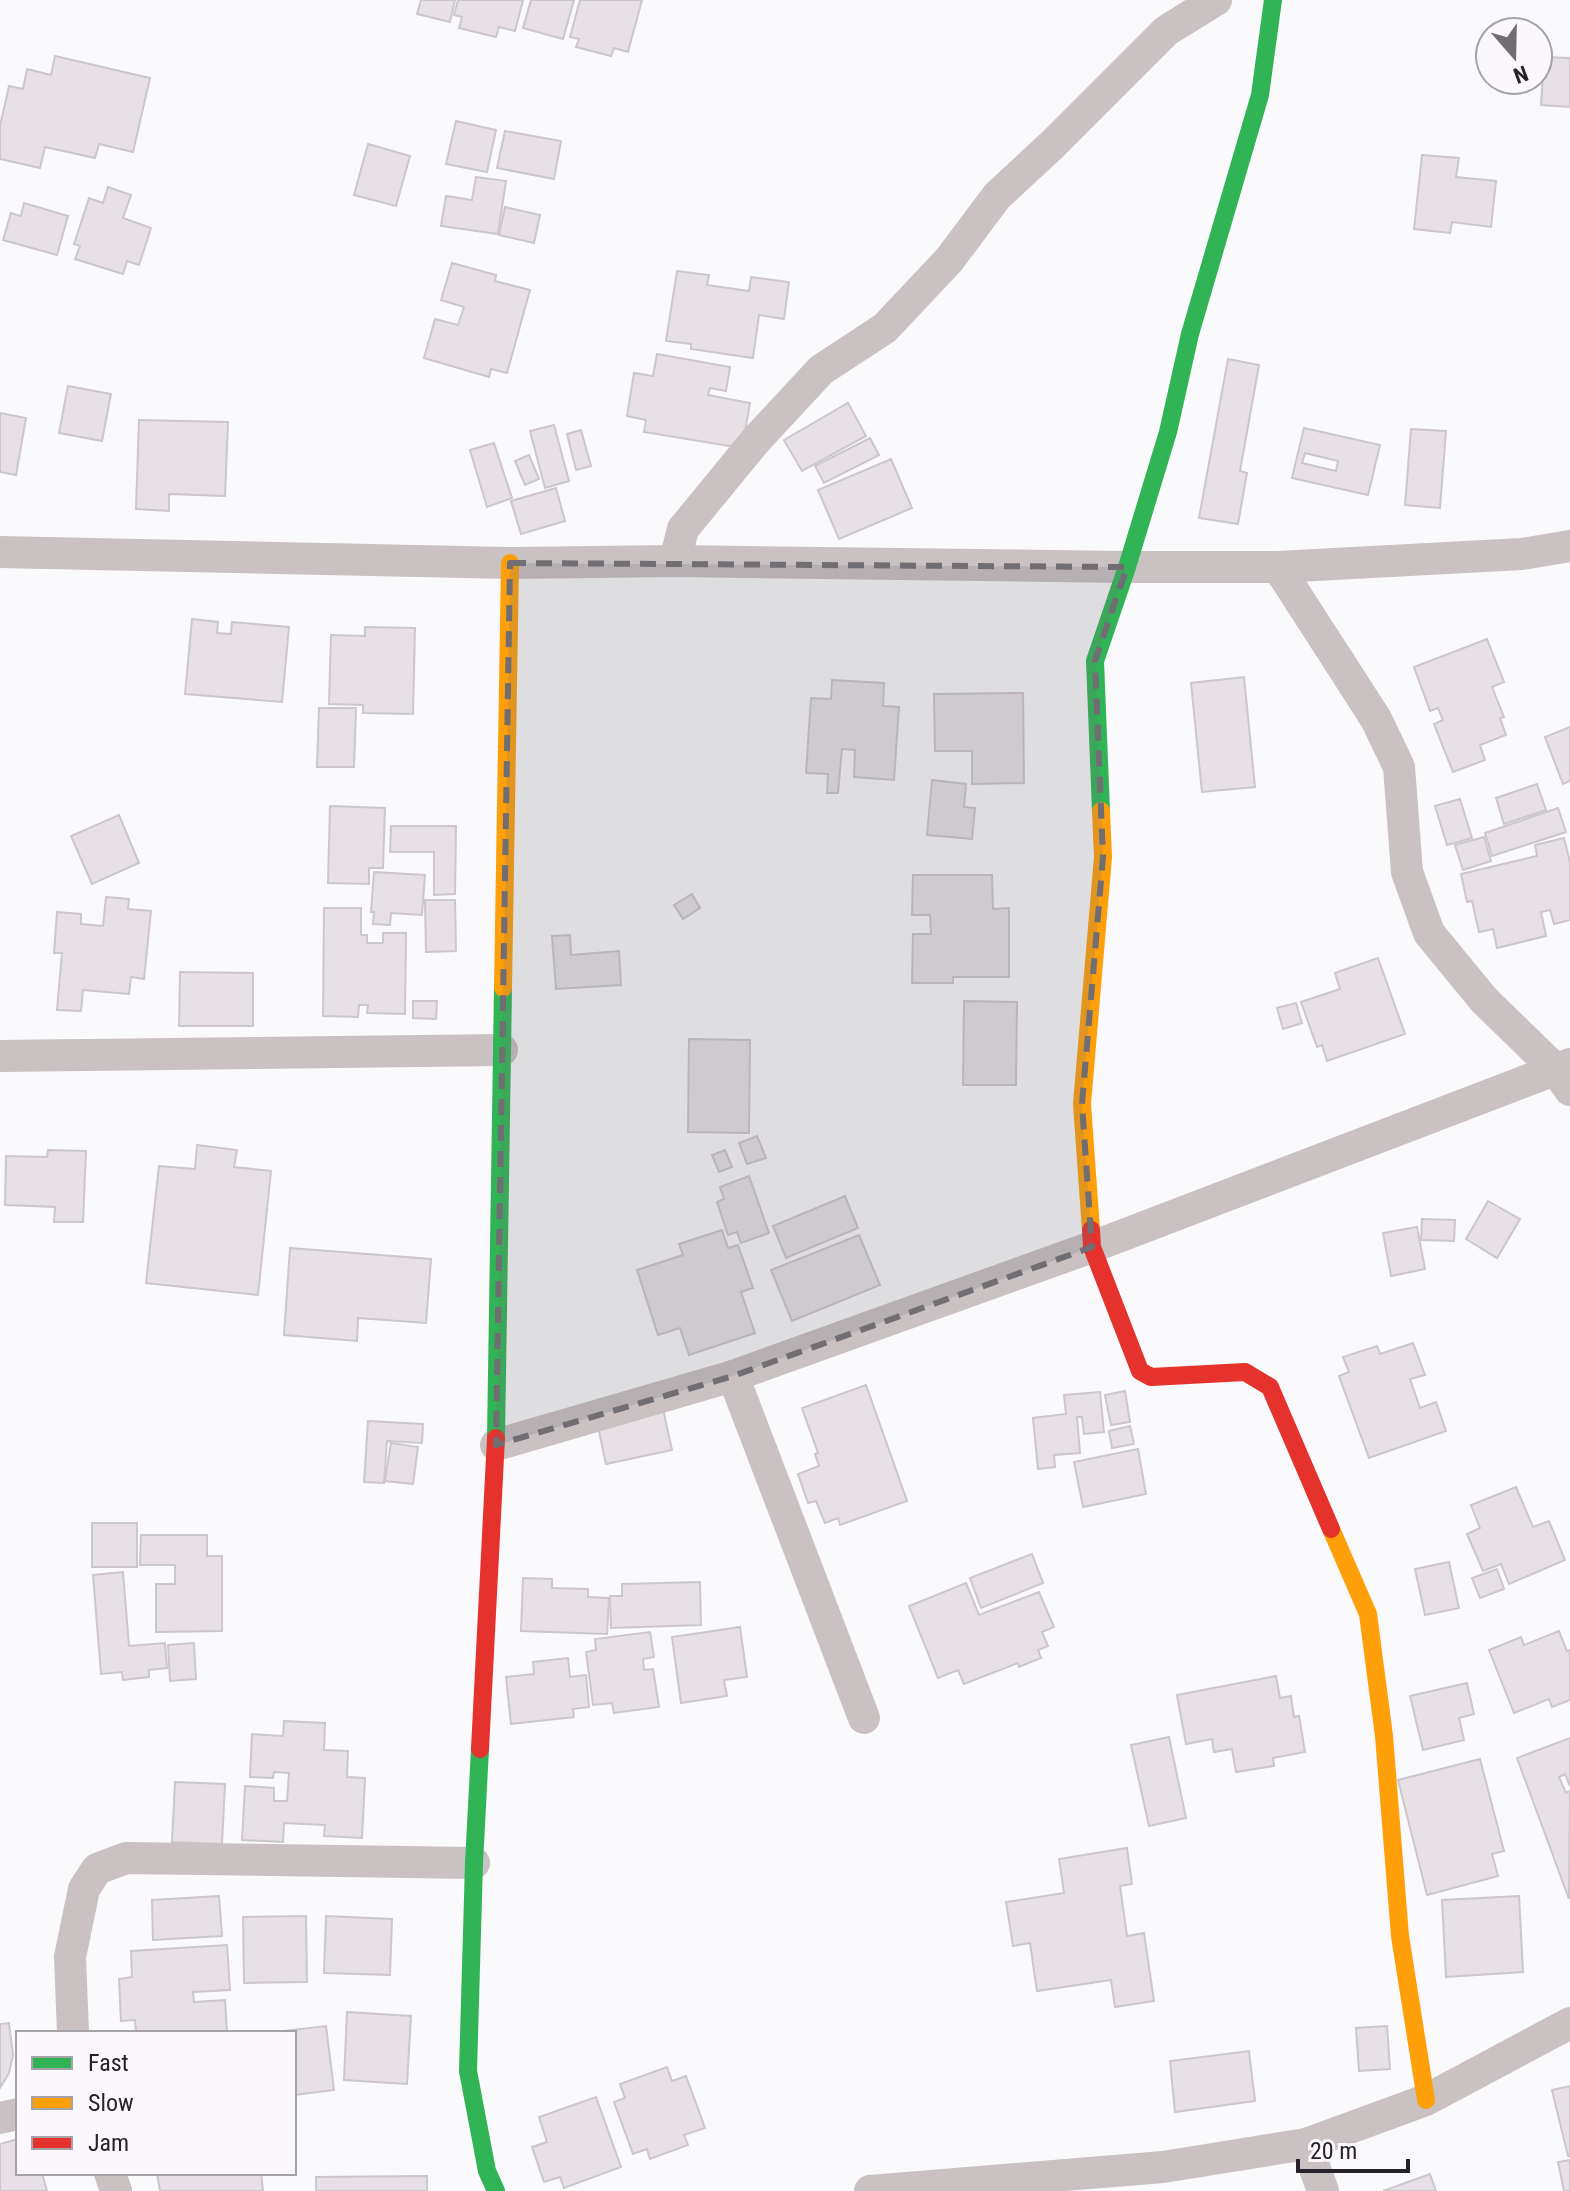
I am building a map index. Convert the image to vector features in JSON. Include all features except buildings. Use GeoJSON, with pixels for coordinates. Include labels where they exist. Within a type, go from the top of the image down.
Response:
{"type":"FeatureCollection","features":[{"type":"Feature","properties":{"kind":"street"},"geometry":{"type":"LineString","coordinates":[[675,561],[683,529],[756,440],[821,370],[885,328],[949,260],[997,196],[1166,31],[1216,0]]}},
{"type":"Feature","properties":{"kind":"street"},"geometry":{"type":"LineString","coordinates":[[1273,0],[1260,95],[1190,334],[1168,432],[1095,661],[1103,857],[1082,1104],[1092,1247],[1140,1371],[1151,1377],[1245,1372],[1270,1387],[1368,1614],[1384,1736],[1400,1936],[1426,2100]]}},
{"type":"Feature","properties":{"kind":"street"},"geometry":{"type":"LineString","coordinates":[[0,552],[510,563],[675,561],[1278,567],[1522,554],[1570,546]]}},
{"type":"Feature","properties":{"kind":"street"},"geometry":{"type":"LineString","coordinates":[[496,2191],[487,2171],[468,2071],[474,1863],[496,1445],[510,563]]}},
{"type":"Feature","properties":{"kind":"street"},"geometry":{"type":"LineString","coordinates":[[496,1445],[733,1376],[1565,1075],[1484,1000],[1429,933],[1407,872],[1399,767],[1376,719],[1278,567]]}},
{"type":"Feature","properties":{"kind":"street"},"geometry":{"type":"LineString","coordinates":[[0,1056],[502,1050]]}},
{"type":"Feature","properties":{"kind":"street"},"geometry":{"type":"LineString","coordinates":[[733,1376],[864,1718]]}},
{"type":"Feature","properties":{"kind":"street"},"geometry":{"type":"LineString","coordinates":[[73,2031],[70,1957],[84,1889],[97,1869],[126,1858],[474,1863]]}},
{"type":"Feature","properties":{"kind":"street"},"geometry":{"type":"LineString","coordinates":[[870,2191],[1163,2167],[1306,2144],[1426,2100],[1570,2023]]}},
{"type":"Feature","properties":{"kind":"street"},"geometry":{"type":"LineString","coordinates":[[1306,2144],[1323,2191]]}},
{"type":"Feature","properties":{"kind":"highlighted area"},"geometry":{"type":"Polygon","coordinates":[[[510,563],[1127,567],[1095,661],[1103,857],[1082,1104],[1092,1247],[733,1376],[496,1445],[510,563]]]}},
{"type":"Feature","properties":{"kind":"traffic: fast"},"geometry":{"type":"LineString","coordinates":[[1101,811],[1095,661],[1168,432],[1190,334],[1260,95],[1273,0]]}},
{"type":"Feature","properties":{"kind":"traffic: fast"},"geometry":{"type":"LineString","coordinates":[[496,1438],[503,988]]}},
{"type":"Feature","properties":{"kind":"traffic: fast"},"geometry":{"type":"LineString","coordinates":[[480,1749],[468,2071],[487,2171],[496,2191]]}},
{"type":"Feature","properties":{"kind":"traffic: slow"},"geometry":{"type":"LineString","coordinates":[[503,988],[510,563]]}},
{"type":"Feature","properties":{"kind":"traffic: slow"},"geometry":{"type":"LineString","coordinates":[[1091,1230],[1082,1104],[1103,857],[1101,811]]}},
{"type":"Feature","properties":{"kind":"traffic: slow"},"geometry":{"type":"LineString","coordinates":[[1331,1529],[1368,1614],[1384,1736],[1400,1936],[1426,2100]]}},
{"type":"Feature","properties":{"kind":"traffic: jam"},"geometry":{"type":"LineString","coordinates":[[1091,1230],[1092,1247],[1140,1371],[1151,1377],[1245,1372],[1270,1387],[1331,1529]]}},
{"type":"Feature","properties":{"kind":"traffic: jam"},"geometry":{"type":"LineString","coordinates":[[480,1749],[496,1438]]}}]}
